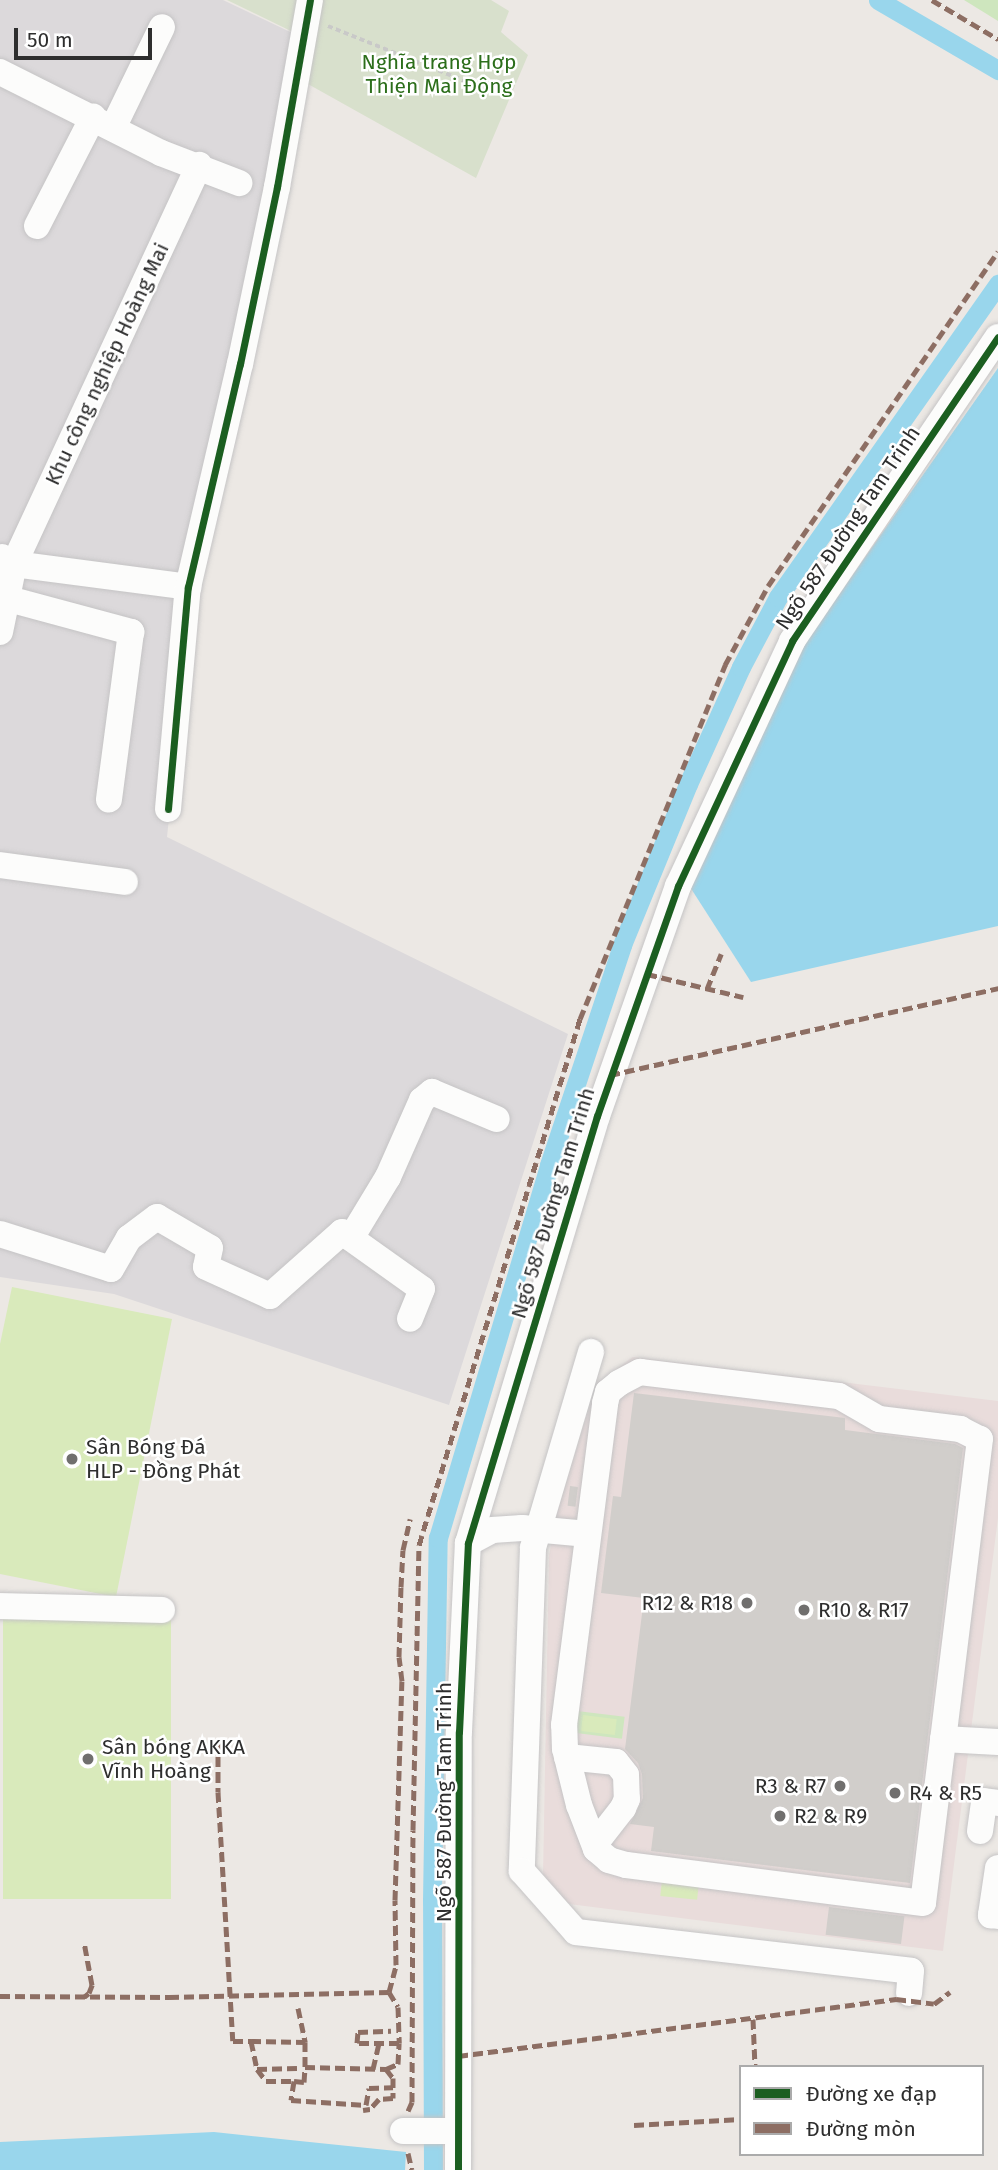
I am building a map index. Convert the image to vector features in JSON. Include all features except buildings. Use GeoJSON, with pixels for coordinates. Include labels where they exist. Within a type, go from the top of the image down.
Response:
{"type":"FeatureCollection","features":[{"type":"Feature","properties":{"kind":"street"},"geometry":{"type":"LineString","coordinates":[[168,809],[188,587],[240,364],[308,9]]}},
{"type":"Feature","properties":{"kind":"street"},"geometry":{"type":"LineString","coordinates":[[37,226],[162,27]]}},
{"type":"Feature","properties":{"kind":"street"},"geometry":{"type":"LineString","coordinates":[[0,72],[161,153],[199,165],[239,183]]}},
{"type":"Feature","properties":{"kind":"street","name":"Khu công nghiệp Hoàng Mai"},"geometry":{"type":"LineString","coordinates":[[0,632],[7,560],[199,165]]}},
{"type":"Feature","properties":{"kind":"street","name":"Ngõ 587 Đường Tam Trinh"},"geometry":{"type":"LineString","coordinates":[[458,2170],[455,2131],[459,1732],[468,1543],[597,1116],[678,886],[792,641],[998,337]]}},
{"type":"Feature","properties":{"kind":"street"},"geometry":{"type":"LineString","coordinates":[[7,560],[188,587]]}},
{"type":"Feature","properties":{"kind":"street"},"geometry":{"type":"LineString","coordinates":[[5,598],[131,632],[109,800]]}},
{"type":"Feature","properties":{"kind":"street"},"geometry":{"type":"LineString","coordinates":[[0,865],[125,882]]}},
{"type":"Feature","properties":{"kind":"street"},"geometry":{"type":"LineString","coordinates":[[351,1238],[388,1177],[422,1100],[432,1092],[497,1119]]}},
{"type":"Feature","properties":{"kind":"street"},"geometry":{"type":"LineString","coordinates":[[0,1234],[111,1269],[129,1238],[157,1217],[210,1248],[206,1268],[270,1296],[342,1232],[422,1289],[410,1319]]}},
{"type":"Feature","properties":{"kind":"street"},"geometry":{"type":"LineString","coordinates":[[590,1352],[533,1548],[522,1871],[576,1932],[911,1971],[908,1993]]}},
{"type":"Feature","properties":{"kind":"street"},"geometry":{"type":"LineString","coordinates":[[640,1372],[829,1394],[839,1396],[879,1419],[972,1433],[980,1439],[981,1450],[923,1903],[626,1865],[603,1856],[595,1844],[579,1805],[567,1757],[564,1725],[588,1534],[608,1392],[640,1372]]}},
{"type":"Feature","properties":{"kind":"street"},"geometry":{"type":"LineString","coordinates":[[468,1543],[492,1530],[537,1527],[588,1534]]}},
{"type":"Feature","properties":{"kind":"street"},"geometry":{"type":"LineString","coordinates":[[0,1605],[162,1611]]}},
{"type":"Feature","properties":{"kind":"street"},"geometry":{"type":"LineString","coordinates":[[943,1739],[998,1742]]}},
{"type":"Feature","properties":{"kind":"street"},"geometry":{"type":"LineString","coordinates":[[567,1757],[617,1762],[626,1775],[627,1799],[595,1844]]}},
{"type":"Feature","properties":{"kind":"street"},"geometry":{"type":"LineString","coordinates":[[980,1832],[984,1801],[998,1803]]}},
{"type":"Feature","properties":{"kind":"street"},"geometry":{"type":"LineString","coordinates":[[998,1868],[991,1915],[998,1916]]}},
{"type":"Feature","properties":{"kind":"street"},"geometry":{"type":"LineString","coordinates":[[403,2131],[455,2131]]}},
{"type":"Feature","properties":{"kind":"path"},"geometry":{"type":"LineString","coordinates":[[308,9],[482,88]]}},
{"type":"Feature","properties":{"kind":"shaded area"},"geometry":{"type":"Polygon","coordinates":[[[0,0],[223,0],[305,39],[193,589],[167,837],[568,1034],[449,1405],[114,1294],[0,1277],[0,0]]]}},
{"type":"Feature","properties":{"kind":"shaded area"},"geometry":{"type":"Polygon","coordinates":[[[633,1357],[998,1401],[998,1518],[943,1951],[569,1904],[543,1875],[549,1556],[558,1508],[597,1383],[633,1357]]]}},
{"type":"Feature","properties":{"kind":"green space"},"geometry":{"type":"Polygon","coordinates":[[[227,0],[303,0],[297,34],[227,0]]]}},
{"type":"Feature","properties":{"kind":"green space","name":"Nghĩa trang Hợp Thiện Mai Động"},"geometry":{"type":"Polygon","coordinates":[[[314,0],[491,0],[509,11],[501,32],[528,55],[476,178],[299,79],[314,0]]]}},
{"type":"Feature","properties":{"kind":"green space"},"geometry":{"type":"Polygon","coordinates":[[[964,0],[998,0],[998,21],[964,0]]]}},
{"type":"Feature","properties":{"kind":"green space","name":"Sân Bóng Đá HLP - Đồng Phát"},"geometry":{"type":"Polygon","coordinates":[[[12,1287],[172,1319],[116,1597],[0,1574],[0,1344],[12,1287]]]}},
{"type":"Feature","properties":{"kind":"green space","name":"Sân bóng AKKA Vĩnh Hoàng"},"geometry":{"type":"Polygon","coordinates":[[[3,1619],[171,1619],[171,1899],[3,1899],[3,1619]]]}},
{"type":"Feature","properties":{"kind":"green space"},"geometry":{"type":"Polygon","coordinates":[[[577,1711],[625,1717],[622,1739],[574,1733],[577,1711]]]}},
{"type":"Feature","properties":{"kind":"green space"},"geometry":{"type":"Polygon","coordinates":[[[583,1715],[617,1719],[615,1735],[581,1731],[583,1715]]]}},
{"type":"Feature","properties":{"kind":"green space"},"geometry":{"type":"Polygon","coordinates":[[[662,1880],[699,1884],[697,1900],[660,1896],[662,1880]]]}},
{"type":"Feature","properties":{"kind":"water"},"geometry":{"type":"Polygon","coordinates":[[[998,368],[998,926],[751,982],[690,887],[793,660],[998,368]]]}},
{"type":"Feature","properties":{"kind":"water"},"geometry":{"type":"Polygon","coordinates":[[[214,2132],[406,2152],[405,2170],[0,2170],[0,2142],[214,2132]]]}},
{"type":"Feature","properties":{"kind":"waterway"},"geometry":{"type":"LineString","coordinates":[[878,0],[998,70]]}},
{"type":"Feature","properties":{"kind":"waterway"},"geometry":{"type":"LineString","coordinates":[[433,2170],[432,1901],[438,1538],[549,1165],[622,945],[688,784],[741,667],[778,597],[998,284]]}},
{"type":"Feature","properties":{"kind":"marked path"},"geometry":{"type":"LineString","coordinates":[[932,0],[998,39]]}},
{"type":"Feature","properties":{"kind":"marked path"},"geometry":{"type":"LineString","coordinates":[[408,2111],[412,2102],[413,1830],[419,1545],[580,1019],[725,665],[768,586],[998,251]]}},
{"type":"Feature","properties":{"kind":"marked path"},"geometry":{"type":"LineString","coordinates":[[707,989],[721,954]]}},
{"type":"Feature","properties":{"kind":"marked path"},"geometry":{"type":"LineString","coordinates":[[647,974],[743,997]]}},
{"type":"Feature","properties":{"kind":"marked path"},"geometry":{"type":"LineString","coordinates":[[610,1075],[998,988]]}},
{"type":"Feature","properties":{"kind":"marked path"},"geometry":{"type":"LineString","coordinates":[[389,1992],[396,1965],[395,1900],[402,1681],[399,1657],[401,1587],[403,1550],[410,1519]]}},
{"type":"Feature","properties":{"kind":"marked path"},"geometry":{"type":"LineString","coordinates":[[218,1742],[218,1792],[233,2041],[251,2041],[257,2069],[266,2081],[294,2081],[291,2100],[366,2105],[369,2088],[393,2087]]}},
{"type":"Feature","properties":{"kind":"marked path"},"geometry":{"type":"LineString","coordinates":[[84,1942],[92,1985],[84,1997]]}},
{"type":"Feature","properties":{"kind":"marked path"},"geometry":{"type":"LineString","coordinates":[[0,1996],[169,1997],[389,1992],[398,2007],[399,2043]]}},
{"type":"Feature","properties":{"kind":"marked path"},"geometry":{"type":"LineString","coordinates":[[458,2056],[896,1999],[934,2004],[950,1992]]}},
{"type":"Feature","properties":{"kind":"marked path"},"geometry":{"type":"LineString","coordinates":[[298,2008],[305,2042],[305,2067]]}},
{"type":"Feature","properties":{"kind":"marked path"},"geometry":{"type":"LineString","coordinates":[[753,2019],[755,2065]]}},
{"type":"Feature","properties":{"kind":"marked path"},"geometry":{"type":"LineString","coordinates":[[386,2069],[398,2064],[399,2043],[357,2043],[358,2032],[391,2031]]}},
{"type":"Feature","properties":{"kind":"marked path"},"geometry":{"type":"LineString","coordinates":[[251,2041],[305,2042]]}},
{"type":"Feature","properties":{"kind":"marked path"},"geometry":{"type":"LineString","coordinates":[[373,2069],[379,2043]]}},
{"type":"Feature","properties":{"kind":"marked path"},"geometry":{"type":"LineString","coordinates":[[294,2081],[304,2082],[305,2067],[386,2069],[393,2078],[393,2098],[379,2099],[370,2109],[363,2110]]}},
{"type":"Feature","properties":{"kind":"marked path"},"geometry":{"type":"LineString","coordinates":[[257,2069],[297,2068]]}},
{"type":"Feature","properties":{"kind":"marked path"},"geometry":{"type":"LineString","coordinates":[[634,2125],[739,2119]]}},
{"type":"Feature","properties":{"kind":"marked path"},"geometry":{"type":"LineString","coordinates":[[408,2153],[412,2170]]}},
{"type":"Feature","properties":{"kind":"cycle path"},"geometry":{"type":"LineString","coordinates":[[168,809],[188,587],[240,364],[277,187],[310,0]]}},
{"type":"Feature","properties":{"kind":"cycle path"},"geometry":{"type":"LineString","coordinates":[[458,2170],[459,1732],[468,1543],[597,1116],[678,886],[792,641],[998,337]]}},
{"type":"Feature","properties":{"kind":"place","name":"Sân Bóng Đá HLP - Đồng Phát"},"geometry":{"type":"Point","coordinates":[72,1459]}},
{"type":"Feature","properties":{"kind":"place","name":"R12 & R18"},"geometry":{"type":"Point","coordinates":[747,1603]}},
{"type":"Feature","properties":{"kind":"place","name":"R10 & R17"},"geometry":{"type":"Point","coordinates":[804,1610]}},
{"type":"Feature","properties":{"kind":"place","name":"Sân bóng AKKA Vĩnh Hoàng"},"geometry":{"type":"Point","coordinates":[88,1759]}},
{"type":"Feature","properties":{"kind":"place","name":"R3 & R7"},"geometry":{"type":"Point","coordinates":[840,1786]}},
{"type":"Feature","properties":{"kind":"place","name":"R4 & R5"},"geometry":{"type":"Point","coordinates":[895,1793]}},
{"type":"Feature","properties":{"kind":"place","name":"R2 & R9"},"geometry":{"type":"Point","coordinates":[780,1816]}}]}
